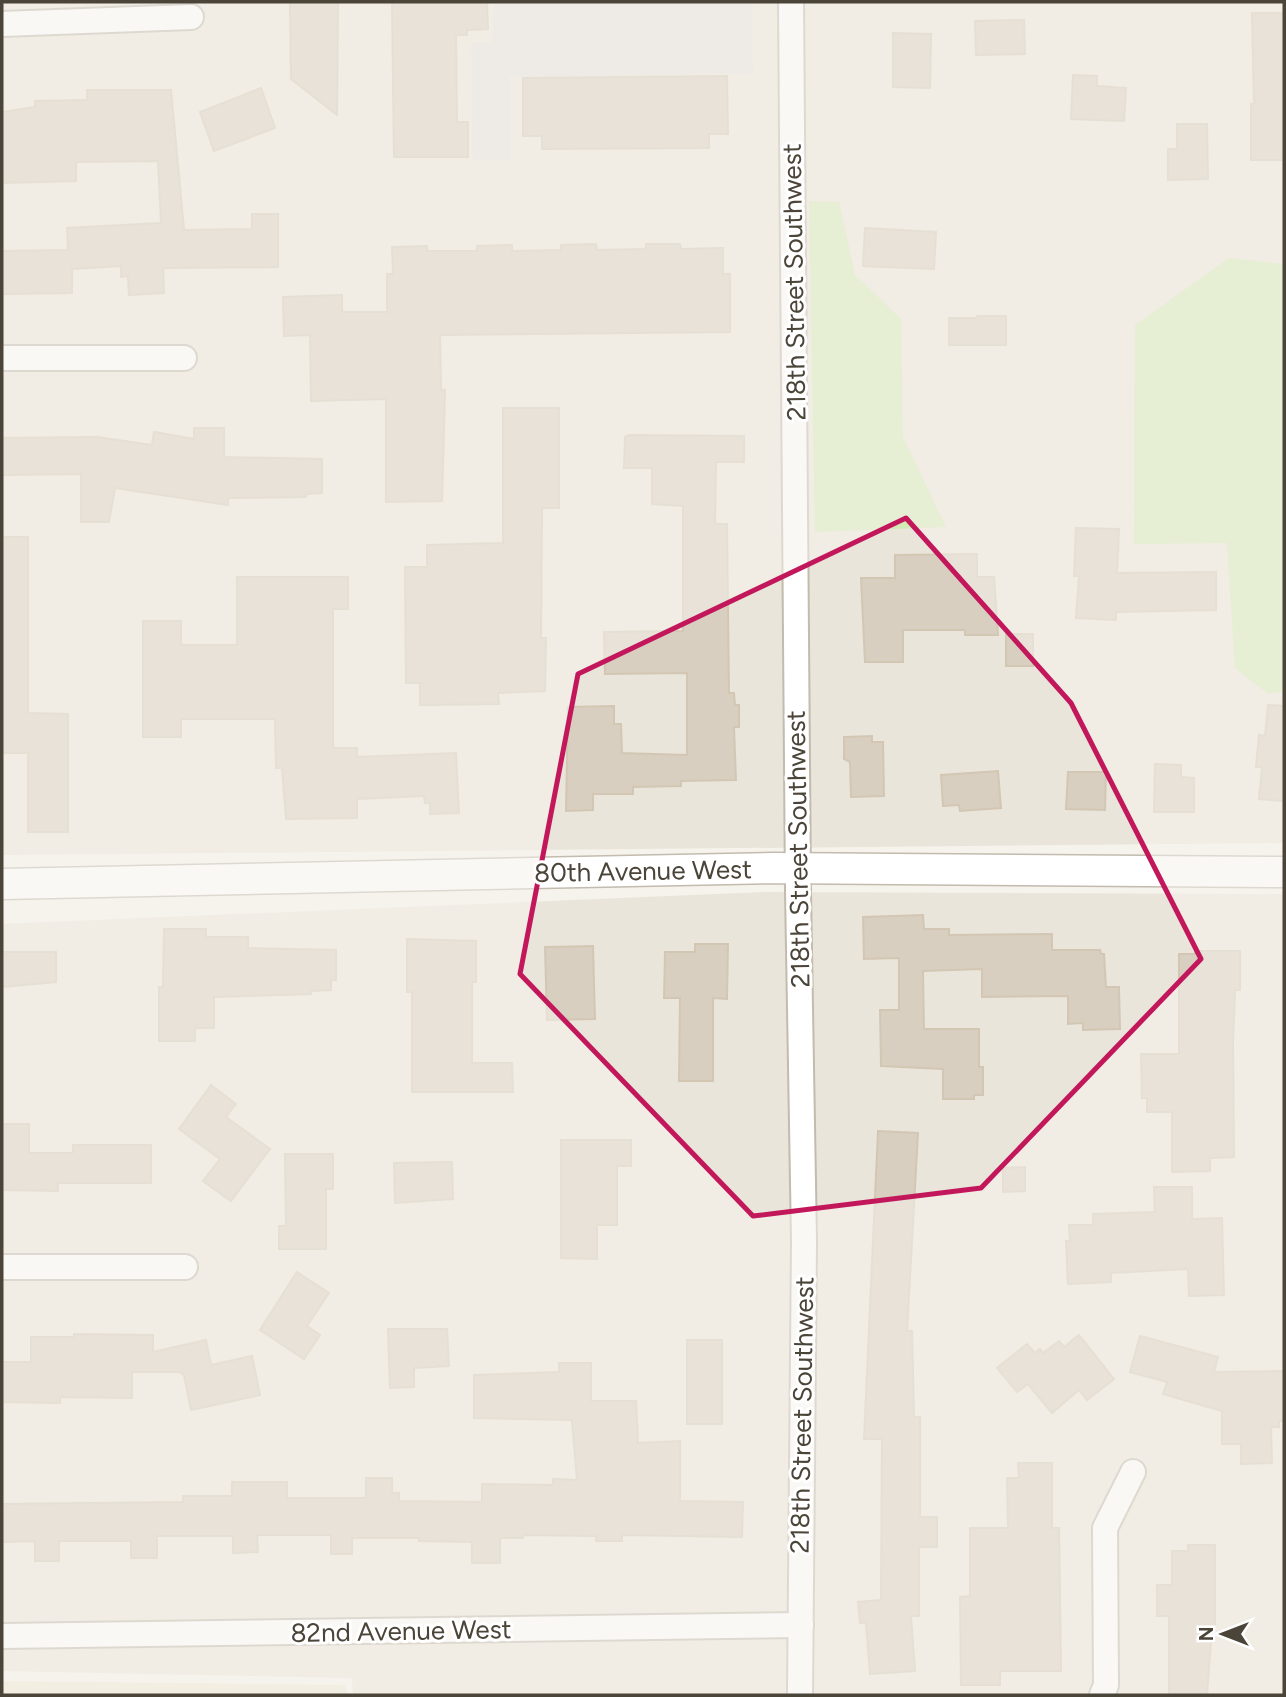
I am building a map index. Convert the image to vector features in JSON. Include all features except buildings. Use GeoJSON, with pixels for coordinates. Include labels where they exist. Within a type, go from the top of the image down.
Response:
{"type":"FeatureCollection","features":[{"type":"Feature","properties":{"kind":"street","name":"218th Street Southwest"},"geometry":{"type":"LineString","coordinates":[[791,2],[804,1241],[800,1695]]}},
{"type":"Feature","properties":{"kind":"street"},"geometry":{"type":"LineString","coordinates":[[2,24],[191,17]]}},
{"type":"Feature","properties":{"kind":"street"},"geometry":{"type":"LineString","coordinates":[[2,358],[184,358]]}},
{"type":"Feature","properties":{"kind":"street","name":"80th Avenue West"},"geometry":{"type":"LineString","coordinates":[[2,884],[798,869],[1284,872]]}},
{"type":"Feature","properties":{"kind":"street"},"geometry":{"type":"LineString","coordinates":[[2,1267],[185,1267]]}},
{"type":"Feature","properties":{"kind":"street"},"geometry":{"type":"LineString","coordinates":[[1102,1695],[1106,1685],[1105,1528],[1133,1472]]}},
{"type":"Feature","properties":{"kind":"street","name":"82nd Avenue West"},"geometry":{"type":"LineString","coordinates":[[2,1636],[801,1625]]}},
{"type":"Feature","properties":{"kind":"highlighted area"},"geometry":{"type":"Polygon","coordinates":[[[906,518],[1071,703],[1201,959],[981,1188],[753,1216],[520,974],[578,674],[906,518]]]}},
{"type":"Feature","properties":{"kind":"shaded area"},"geometry":{"type":"Polygon","coordinates":[[[2,2],[1284,2],[1284,843],[2,855],[2,2]]]}},
{"type":"Feature","properties":{"kind":"shaded area"},"geometry":{"type":"Polygon","coordinates":[[[493,2],[752,2],[753,73],[510,77],[511,159],[473,160],[471,43],[493,42],[493,2]]]}},
{"type":"Feature","properties":{"kind":"shaded area"},"geometry":{"type":"Polygon","coordinates":[[[764,892],[1284,894],[1284,1695],[353,1695],[352,1678],[2,1671],[2,924],[764,892]]]}},
{"type":"Feature","properties":{"kind":"shaded area"},"geometry":{"type":"Polygon","coordinates":[[[2,1681],[346,1685],[347,1695],[2,1695],[2,1681]]]}},
{"type":"Feature","properties":{"kind":"green space"},"geometry":{"type":"Polygon","coordinates":[[[809,201],[839,202],[855,275],[901,319],[903,437],[946,527],[815,532],[809,201]]]}},
{"type":"Feature","properties":{"kind":"green space"},"geometry":{"type":"Polygon","coordinates":[[[1229,258],[1284,264],[1284,691],[1268,694],[1235,668],[1227,543],[1134,544],[1135,325],[1229,258]]]}}]}
